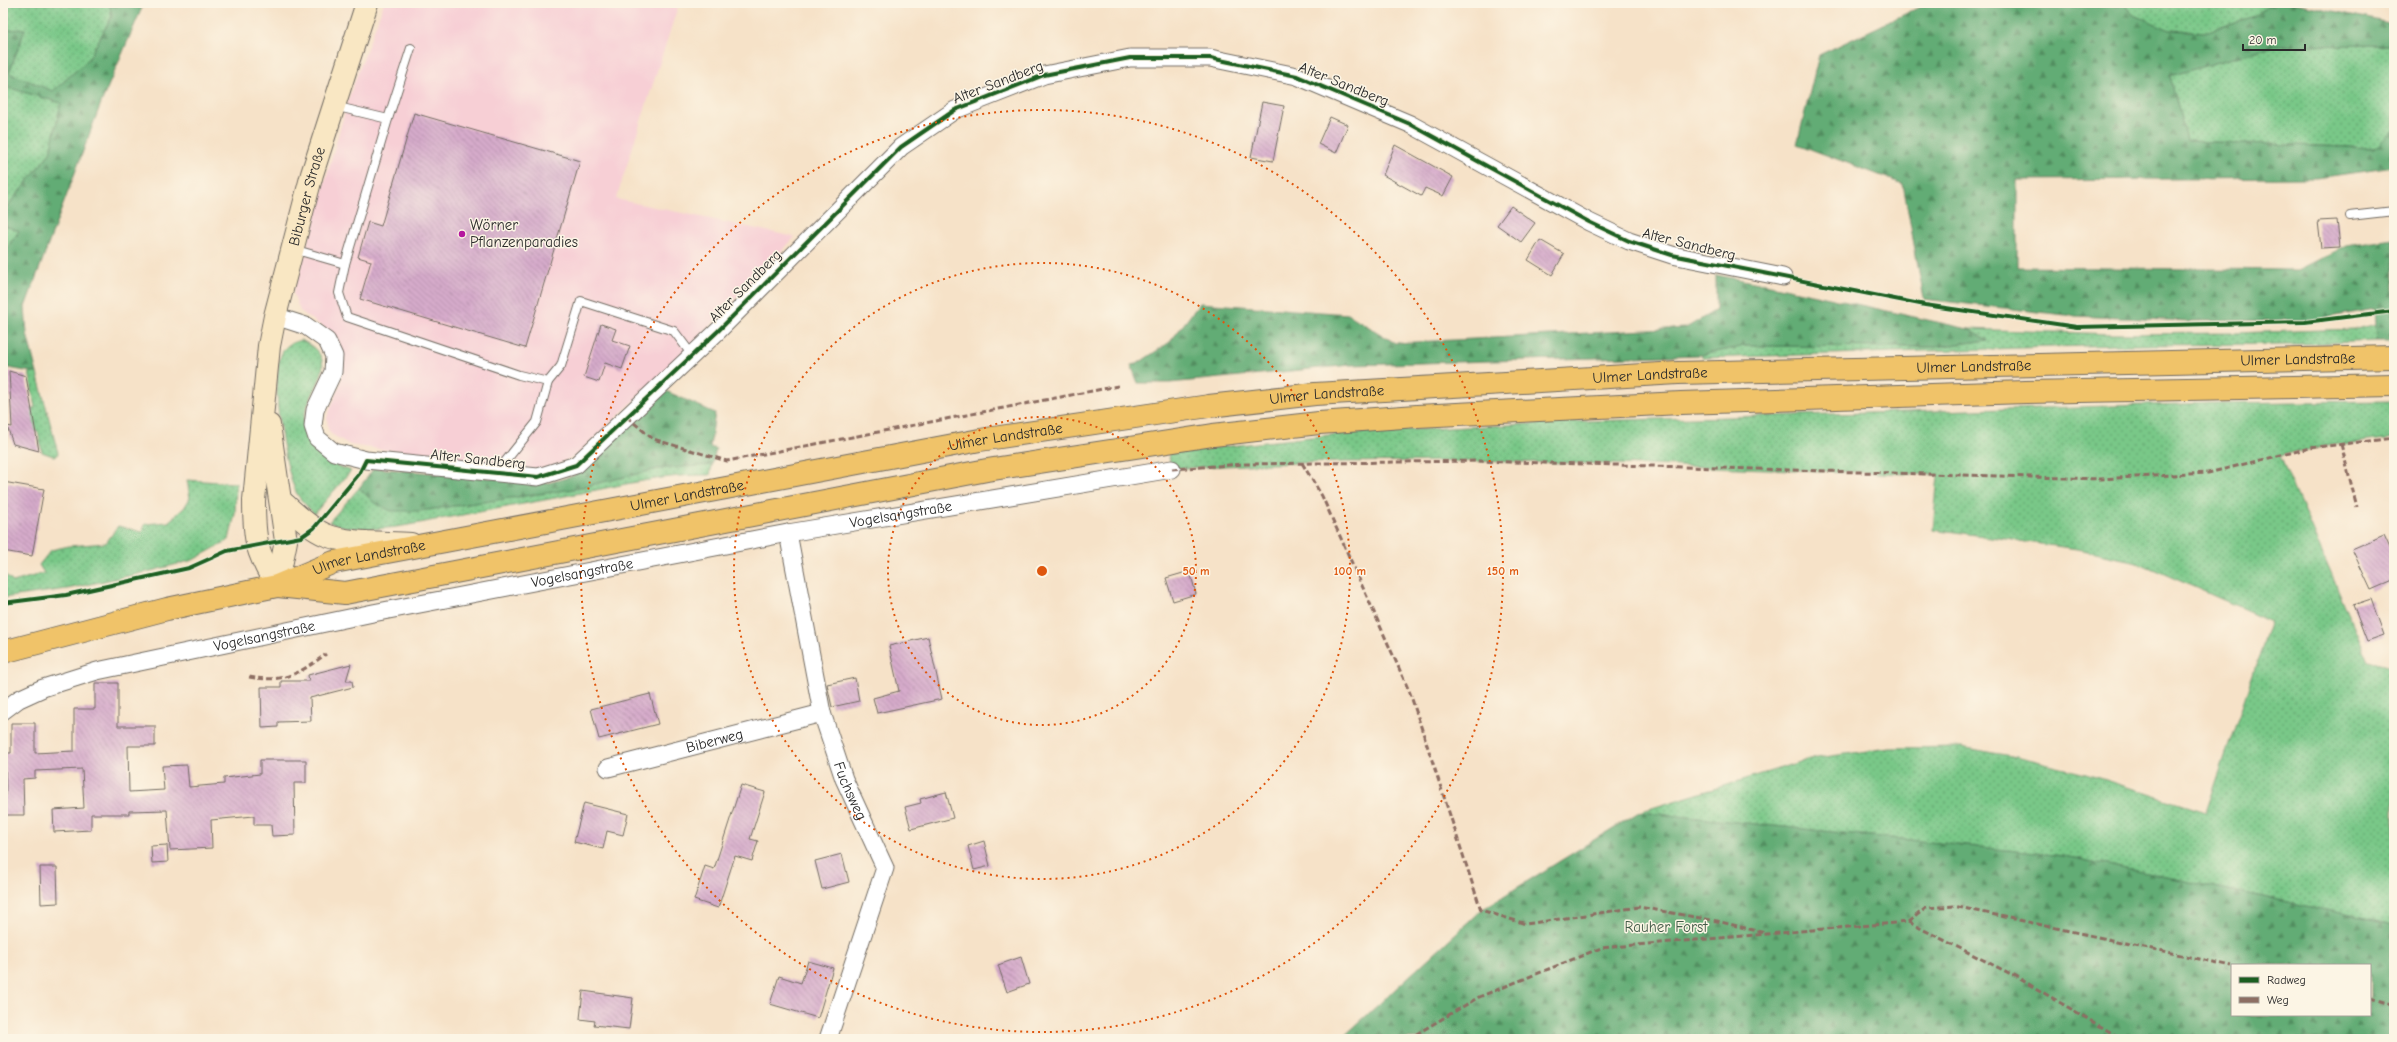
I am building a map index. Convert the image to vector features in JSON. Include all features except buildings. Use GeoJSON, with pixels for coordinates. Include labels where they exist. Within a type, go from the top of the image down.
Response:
{"type":"FeatureCollection","features":[{"type":"Feature","properties":{"kind":"main road","name":"Ulmer Landstraße"},"geometry":{"type":"LineString","coordinates":[[3,652],[167,609],[277,586],[332,563],[980,440],[1096,421],[1314,394],[1678,373],[2394,357]]}},
{"type":"Feature","properties":{"kind":"main road","name":"Ulmer Landstraße"},"geometry":{"type":"LineString","coordinates":[[277,586],[345,593],[979,471],[1190,438],[1319,423],[1417,416],[1681,403],[2026,392],[2394,385]]}},
{"type":"Feature","properties":{"kind":"street","name":"Biburger Straße"},"geometry":{"type":"LineString","coordinates":[[277,586],[261,560],[256,546],[254,526],[254,500],[269,346],[275,316],[312,174],[367,3]]}},
{"type":"Feature","properties":{"kind":"street","name":"Alter Sandberg"},"geometry":{"type":"LineString","coordinates":[[275,316],[306,326],[327,341],[334,356],[333,372],[315,410],[312,426],[317,438],[334,452],[366,460],[538,477],[576,466],[692,355],[901,147],[955,110],[1044,75],[1130,58],[1210,58],[1297,76],[1410,124],[1589,222],[1630,241],[1672,255],[1783,277]]}},
{"type":"Feature","properties":{"kind":"street","name":"Biburger Straße"},"geometry":{"type":"LineString","coordinates":[[264,394],[282,502],[286,541],[277,586]]}},
{"type":"Feature","properties":{"kind":"street","name":"Vogelsangstraße"},"geometry":{"type":"LineString","coordinates":[[3,711],[20,699],[43,688],[96,671],[561,575],[788,533],[1172,469]]}},
{"type":"Feature","properties":{"kind":"street"},"geometry":{"type":"LineString","coordinates":[[282,502],[314,528],[326,535],[339,538],[424,545]]}},
{"type":"Feature","properties":{"kind":"street","name":"Fuchsweg"},"geometry":{"type":"LineString","coordinates":[[788,533],[822,713],[844,779],[885,868],[828,1039]]}},
{"type":"Feature","properties":{"kind":"street","name":"Biberweg"},"geometry":{"type":"LineString","coordinates":[[608,768],[822,713]]}},
{"type":"Feature","properties":{"kind":"lane"},"geometry":{"type":"LineString","coordinates":[[410,48],[345,264],[339,293],[347,317],[519,375],[548,382]]}},
{"type":"Feature","properties":{"kind":"lane"},"geometry":{"type":"LineString","coordinates":[[334,106],[388,119]]}},
{"type":"Feature","properties":{"kind":"lane"},"geometry":{"type":"LineString","coordinates":[[2350,216],[2394,211]]}},
{"type":"Feature","properties":{"kind":"lane"},"geometry":{"type":"LineString","coordinates":[[293,249],[345,264]]}},
{"type":"Feature","properties":{"kind":"lane"},"geometry":{"type":"LineString","coordinates":[[496,473],[537,422],[548,382],[561,366],[581,301],[674,331],[692,355]]}},
{"type":"Feature","properties":{"kind":"shaded area"},"geometry":{"type":"Polygon","coordinates":[[[384,3],[679,3],[616,199],[795,237],[681,356],[577,455],[553,467],[531,470],[350,445],[331,434],[328,429],[327,417],[340,384],[343,354],[339,342],[327,330],[300,311],[293,293],[350,94],[384,3]]]}},
{"type":"Feature","properties":{"kind":"green space"},"geometry":{"type":"Polygon","coordinates":[[[3,3],[109,3],[112,16],[88,60],[53,91],[9,73],[25,29],[3,30],[3,3]]]}},
{"type":"Feature","properties":{"kind":"green space"},"geometry":{"type":"Polygon","coordinates":[[[109,3],[144,3],[101,103],[25,307],[27,334],[37,373],[3,367],[3,254],[19,231],[3,225],[3,205],[8,206],[50,153],[61,103],[3,86],[3,30],[25,29],[9,73],[53,91],[88,60],[112,16],[109,3]]]}},
{"type":"Feature","properties":{"kind":"green space"},"geometry":{"type":"Polygon","coordinates":[[[1928,3],[2125,3],[2132,14],[2170,30],[2205,32],[2254,16],[2270,3],[2296,3],[2394,24],[2394,45],[2274,46],[2170,76],[2187,141],[2375,148],[2394,129],[2394,167],[2317,178],[2017,180],[2017,267],[2298,270],[2346,246],[2394,239],[2394,341],[2377,341],[2375,309],[2313,320],[2189,321],[2074,316],[1924,299],[1903,184],[1797,144],[1819,55],[1928,3]]]}},
{"type":"Feature","properties":{"kind":"green space"},"geometry":{"type":"Polygon","coordinates":[[[2125,3],[2270,3],[2254,16],[2205,32],[2170,30],[2132,14],[2125,3]]]}},
{"type":"Feature","properties":{"kind":"green space"},"geometry":{"type":"Polygon","coordinates":[[[2394,45],[2394,129],[2375,148],[2187,141],[2170,76],[2274,46],[2394,45]]]}},
{"type":"Feature","properties":{"kind":"green space"},"geometry":{"type":"Polygon","coordinates":[[[3,86],[61,103],[50,153],[7,207],[3,205],[3,86]]]}},
{"type":"Feature","properties":{"kind":"green space"},"geometry":{"type":"Polygon","coordinates":[[[3,225],[19,231],[3,254],[3,225]]]}},
{"type":"Feature","properties":{"kind":"green space"},"geometry":{"type":"Polygon","coordinates":[[[1716,275],[1775,286],[1968,329],[1988,340],[1935,347],[1745,346],[1701,355],[1351,365],[1170,383],[1138,383],[1131,365],[1137,364],[1170,342],[1200,303],[1348,314],[1395,343],[1686,328],[1716,310],[1716,275]]]}},
{"type":"Feature","properties":{"kind":"green space"},"geometry":{"type":"Polygon","coordinates":[[[2377,324],[2377,341],[2302,344],[2117,345],[1703,358],[1701,355],[1745,346],[1935,347],[1987,340],[1968,329],[2112,334],[2234,333],[2356,329],[2377,324]]]}},
{"type":"Feature","properties":{"kind":"green space"},"geometry":{"type":"Polygon","coordinates":[[[301,340],[318,352],[323,364],[320,378],[307,407],[304,424],[308,440],[323,458],[333,464],[351,471],[314,514],[296,492],[291,479],[279,421],[277,399],[279,363],[283,351],[289,345],[301,340]]]}},
{"type":"Feature","properties":{"kind":"green space"},"geometry":{"type":"Polygon","coordinates":[[[29,371],[37,373],[58,453],[56,457],[42,452],[38,432],[32,431],[31,408],[35,408],[29,371]]]}},
{"type":"Feature","properties":{"kind":"green space"},"geometry":{"type":"Polygon","coordinates":[[[666,391],[715,413],[710,447],[716,449],[712,465],[658,469],[573,489],[419,511],[391,511],[373,502],[359,488],[374,468],[548,483],[573,476],[666,391]]]}},
{"type":"Feature","properties":{"kind":"green space"},"geometry":{"type":"Polygon","coordinates":[[[2394,401],[2394,438],[2310,448],[2280,456],[2369,661],[2394,668],[2394,924],[2064,856],[1639,812],[1810,759],[1889,748],[1961,747],[2016,757],[2086,774],[2206,812],[2271,621],[2137,562],[2077,549],[1933,529],[1938,475],[1651,465],[1459,461],[1268,464],[1172,469],[1168,453],[1347,433],[1589,421],[2217,403],[2394,401]]]}},
{"type":"Feature","properties":{"kind":"green space"},"geometry":{"type":"Polygon","coordinates":[[[693,465],[712,465],[710,475],[679,476],[648,480],[390,528],[359,529],[329,522],[359,488],[373,502],[419,511],[573,489],[658,469],[693,465]]]}},
{"type":"Feature","properties":{"kind":"green space"},"geometry":{"type":"Polygon","coordinates":[[[187,480],[236,483],[235,514],[229,540],[193,560],[151,571],[67,589],[3,598],[3,573],[13,582],[44,573],[39,565],[51,550],[69,546],[106,543],[118,526],[142,532],[145,524],[168,522],[184,508],[190,498],[187,480]]]}},
{"type":"Feature","properties":{"kind":"green space","name":"Rauher Forst"},"geometry":{"type":"Polygon","coordinates":[[[1639,812],[2064,856],[2394,924],[2394,1039],[1341,1039],[1481,910],[1639,812]]]}},
{"type":"Feature","properties":{"kind":"marked path"},"geometry":{"type":"LineString","coordinates":[[627,417],[653,439],[727,461],[1118,386]]}},
{"type":"Feature","properties":{"kind":"marked path"},"geometry":{"type":"LineString","coordinates":[[1172,469],[1244,464],[1479,461],[2100,479],[2208,473],[2310,448],[2394,438]]}},
{"type":"Feature","properties":{"kind":"marked path"},"geometry":{"type":"LineString","coordinates":[[2341,444],[2357,507]]}},
{"type":"Feature","properties":{"kind":"marked path"},"geometry":{"type":"LineString","coordinates":[[1302,463],[1322,496],[1410,693],[1481,910],[1526,924],[1639,907],[1717,921],[1765,933]]}},
{"type":"Feature","properties":{"kind":"marked path"},"geometry":{"type":"LineString","coordinates":[[249,677],[261,679],[282,678],[299,672],[326,654]]}},
{"type":"Feature","properties":{"kind":"marked path"},"geometry":{"type":"LineString","coordinates":[[1908,922],[1926,908],[1954,906],[2231,966]]}},
{"type":"Feature","properties":{"kind":"marked path"},"geometry":{"type":"LineString","coordinates":[[1408,1039],[1479,997],[1601,948],[1908,922],[2015,976],[2122,1039]]}},
{"type":"Feature","properties":{"kind":"marked path"},"geometry":{"type":"LineString","coordinates":[[2371,998],[2394,1005]]}},
{"type":"Feature","properties":{"kind":"cycle path"},"geometry":{"type":"LineString","coordinates":[[3,603],[66,595],[189,568],[227,551],[301,537],[314,528],[359,474],[366,460],[538,477],[576,465],[718,331],[901,147],[955,110],[1044,75],[1130,58],[1210,58],[1297,76],[1410,124],[1589,222],[1629,241],[1672,255],[1925,305],[2077,327],[2305,322],[2394,311]]}},
{"type":"Feature","properties":{"kind":"place","name":"Wörner Pflanzenparadies"},"geometry":{"type":"Point","coordinates":[462,234]}}]}
